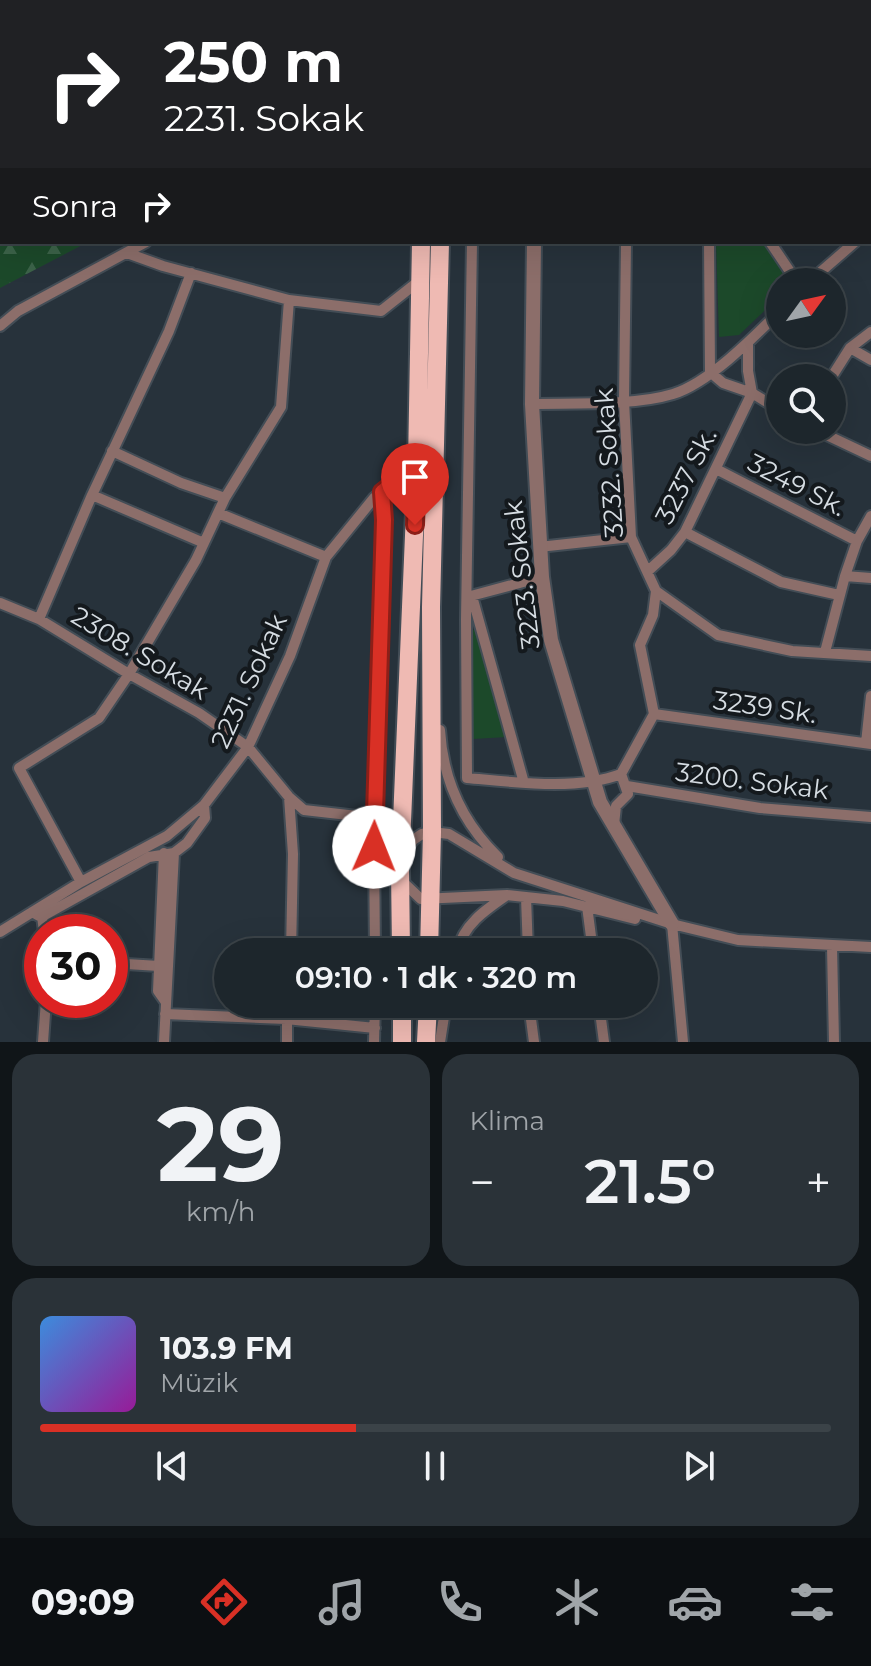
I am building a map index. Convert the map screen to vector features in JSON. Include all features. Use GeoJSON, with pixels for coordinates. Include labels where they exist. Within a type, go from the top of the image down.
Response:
{"type":"FeatureCollection","features":[{"type":"Feature","properties":{"kind":"highway"},"geometry":{"type":"LineString","coordinates":[[401,938],[421,244]]}},
{"type":"Feature","properties":{"kind":"highway"},"geometry":{"type":"LineString","coordinates":[[430,938],[431,607],[440,244]]}},
{"type":"Feature","properties":{"kind":"highway"},"geometry":{"type":"LineString","coordinates":[[402,1018],[402,1042]]}},
{"type":"Feature","properties":{"kind":"highway"},"geometry":{"type":"LineString","coordinates":[[426,1042],[427,1018]]}},
{"type":"Feature","properties":{"kind":"street"},"geometry":{"type":"LineString","coordinates":[[0,326],[18,311],[143,244]]}},
{"type":"Feature","properties":{"kind":"street"},"geometry":{"type":"LineString","coordinates":[[472,244],[467,778],[524,783],[592,782],[621,774],[654,714],[640,645],[653,615],[656,591],[718,635],[792,651],[871,656]]}},
{"type":"Feature","properties":{"kind":"street","name":"3223. Sokak"},"geometry":{"type":"LineString","coordinates":[[534,244],[532,404],[539,547],[551,640],[592,782],[614,827],[672,924]]}},
{"type":"Feature","properties":{"kind":"street","name":"3232. Sokak"},"geometry":{"type":"LineString","coordinates":[[626,244],[624,401],[631,537],[656,591]]}},
{"type":"Feature","properties":{"kind":"street"},"geometry":{"type":"LineString","coordinates":[[709,244],[710,372],[723,383],[766,402]]}},
{"type":"Feature","properties":{"kind":"street"},"geometry":{"type":"LineString","coordinates":[[771,244],[788,268]]}},
{"type":"Feature","properties":{"kind":"street"},"geometry":{"type":"LineString","coordinates":[[825,268],[853,244]]}},
{"type":"Feature","properties":{"kind":"street"},"geometry":{"type":"LineString","coordinates":[[127,253],[289,300],[381,311],[420,280]]}},
{"type":"Feature","properties":{"kind":"street"},"geometry":{"type":"LineString","coordinates":[[39,619],[92,495],[169,331],[191,273]]}},
{"type":"Feature","properties":{"kind":"street"},"geometry":{"type":"LineString","coordinates":[[81,882],[19,768],[99,718],[129,674],[204,543],[225,498],[281,407],[289,300]]}},
{"type":"Feature","properties":{"kind":"street"},"geometry":{"type":"LineString","coordinates":[[532,404],[624,401],[675,393],[748,344],[766,325]]}},
{"type":"Feature","properties":{"kind":"street"},"geometry":{"type":"LineString","coordinates":[[840,364],[850,348],[871,332]]}},
{"type":"Feature","properties":{"kind":"street"},"geometry":{"type":"LineString","coordinates":[[748,344],[752,393]]}},
{"type":"Feature","properties":{"kind":"street"},"geometry":{"type":"LineString","coordinates":[[850,348],[871,360]]}},
{"type":"Feature","properties":{"kind":"street","name":"3237 Sk."},"geometry":{"type":"LineString","coordinates":[[648,571],[685,532],[752,393]]}},
{"type":"Feature","properties":{"kind":"street"},"geometry":{"type":"LineString","coordinates":[[846,444],[871,456]]}},
{"type":"Feature","properties":{"kind":"street"},"geometry":{"type":"LineString","coordinates":[[112,451],[181,483],[225,498]]}},
{"type":"Feature","properties":{"kind":"street","name":"2231. Sokak"},"geometry":{"type":"LineString","coordinates":[[37,914],[81,882],[167,836],[204,805],[248,747],[290,656],[326,557],[382,492],[417,464]]}},
{"type":"Feature","properties":{"kind":"street","name":"3249 Sk."},"geometry":{"type":"LineString","coordinates":[[716,469],[857,541]]}},
{"type":"Feature","properties":{"kind":"street"},"geometry":{"type":"LineString","coordinates":[[375,938],[375,818],[384,520],[382,492]]}},
{"type":"Feature","properties":{"kind":"street"},"geometry":{"type":"LineString","coordinates":[[92,495],[204,543]]}},
{"type":"Feature","properties":{"kind":"street"},"geometry":{"type":"LineString","coordinates":[[218,513],[326,557]]}},
{"type":"Feature","properties":{"kind":"street"},"geometry":{"type":"LineString","coordinates":[[825,652],[845,576],[857,541],[871,516]]}},
{"type":"Feature","properties":{"kind":"street"},"geometry":{"type":"LineString","coordinates":[[685,532],[781,582],[839,595]]}},
{"type":"Feature","properties":{"kind":"street"},"geometry":{"type":"LineString","coordinates":[[539,547],[631,537]]}},
{"type":"Feature","properties":{"kind":"street"},"geometry":{"type":"LineString","coordinates":[[845,576],[871,578]]}},
{"type":"Feature","properties":{"kind":"street"},"geometry":{"type":"LineString","coordinates":[[469,596],[542,577]]}},
{"type":"Feature","properties":{"kind":"street"},"geometry":{"type":"LineString","coordinates":[[469,596],[524,783]]}},
{"type":"Feature","properties":{"kind":"street","name":"2308. Sokak"},"geometry":{"type":"LineString","coordinates":[[0,603],[39,619],[199,713],[248,747],[289,797],[304,810],[375,818]]}},
{"type":"Feature","properties":{"kind":"street"},"geometry":{"type":"LineString","coordinates":[[431,607],[441,741],[454,794],[465,820],[514,873]]}},
{"type":"Feature","properties":{"kind":"street"},"geometry":{"type":"LineString","coordinates":[[869,744],[871,696]]}},
{"type":"Feature","properties":{"kind":"street","name":"3239 Sk."},"geometry":{"type":"LineString","coordinates":[[654,714],[869,744]]}},
{"type":"Feature","properties":{"kind":"street"},"geometry":{"type":"LineString","coordinates":[[614,827],[616,806],[628,794],[621,774]]}},
{"type":"Feature","properties":{"kind":"street","name":"3200. Sokak"},"geometry":{"type":"LineString","coordinates":[[627,786],[760,808],[871,817]]}},
{"type":"Feature","properties":{"kind":"street"},"geometry":{"type":"LineString","coordinates":[[289,797],[293,854],[291,938]]}},
{"type":"Feature","properties":{"kind":"street"},"geometry":{"type":"LineString","coordinates":[[37,914],[149,857],[169,853],[187,843],[205,818],[204,805]]}},
{"type":"Feature","properties":{"kind":"street"},"geometry":{"type":"LineString","coordinates":[[672,924],[658,925],[587,906],[507,895],[421,899],[411,892],[401,869],[413,840],[432,832],[449,834],[514,873],[672,924],[738,940],[871,947]]}},
{"type":"Feature","properties":{"kind":"street"},"geometry":{"type":"LineString","coordinates":[[165,1001],[158,991],[169,853]]}},
{"type":"Feature","properties":{"kind":"street"},"geometry":{"type":"LineString","coordinates":[[164,1042],[169,853]]}},
{"type":"Feature","properties":{"kind":"street"},"geometry":{"type":"LineString","coordinates":[[374,870],[401,869]]}},
{"type":"Feature","properties":{"kind":"street"},"geometry":{"type":"LineString","coordinates":[[462,938],[480,912],[507,895]]}},
{"type":"Feature","properties":{"kind":"street"},"geometry":{"type":"LineString","coordinates":[[526,897],[527,938]]}},
{"type":"Feature","properties":{"kind":"street"},"geometry":{"type":"LineString","coordinates":[[587,906],[591,938]]}},
{"type":"Feature","properties":{"kind":"street","name":"2231. Sokak"},"geometry":{"type":"LineString","coordinates":[[0,932],[24,920]]}},
{"type":"Feature","properties":{"kind":"street"},"geometry":{"type":"LineString","coordinates":[[672,924],[683,1042]]}},
{"type":"Feature","properties":{"kind":"street"},"geometry":{"type":"LineString","coordinates":[[832,946],[834,1042]]}},
{"type":"Feature","properties":{"kind":"street"},"geometry":{"type":"LineString","coordinates":[[128,964],[159,966]]}},
{"type":"Feature","properties":{"kind":"street"},"geometry":{"type":"LineString","coordinates":[[165,1014],[286,1019],[375,1028]]}},
{"type":"Feature","properties":{"kind":"street"},"geometry":{"type":"LineString","coordinates":[[43,1042],[45,1018]]}},
{"type":"Feature","properties":{"kind":"street"},"geometry":{"type":"LineString","coordinates":[[374,1042],[375,1018]]}},
{"type":"Feature","properties":{"kind":"street"},"geometry":{"type":"LineString","coordinates":[[440,1042],[444,1018]]}},
{"type":"Feature","properties":{"kind":"street"},"geometry":{"type":"LineString","coordinates":[[531,1018],[534,1042]]}},
{"type":"Feature","properties":{"kind":"street"},"geometry":{"type":"LineString","coordinates":[[601,1018],[604,1042]]}},
{"type":"Feature","properties":{"kind":"street"},"geometry":{"type":"LineString","coordinates":[[286,1019],[287,1042]]}},
{"type":"Feature","properties":{"kind":"green space"},"geometry":{"type":"Polygon","coordinates":[[[0,244],[84,244],[0,288],[0,244]]]}},
{"type":"Feature","properties":{"kind":"green space"},"geometry":{"type":"Polygon","coordinates":[[[716,244],[764,244],[780,268],[766,268],[766,309],[739,335],[719,337],[716,244]]]}},
{"type":"Feature","properties":{"kind":"green space"},"geometry":{"type":"Polygon","coordinates":[[[476,628],[507,737],[473,739],[472,631],[476,628]]]}},
{"type":"Feature","properties":{"kind":"route"},"geometry":{"type":"LineString","coordinates":[[374,847],[384,520],[382,492],[417,464],[415,525]]}}]}
